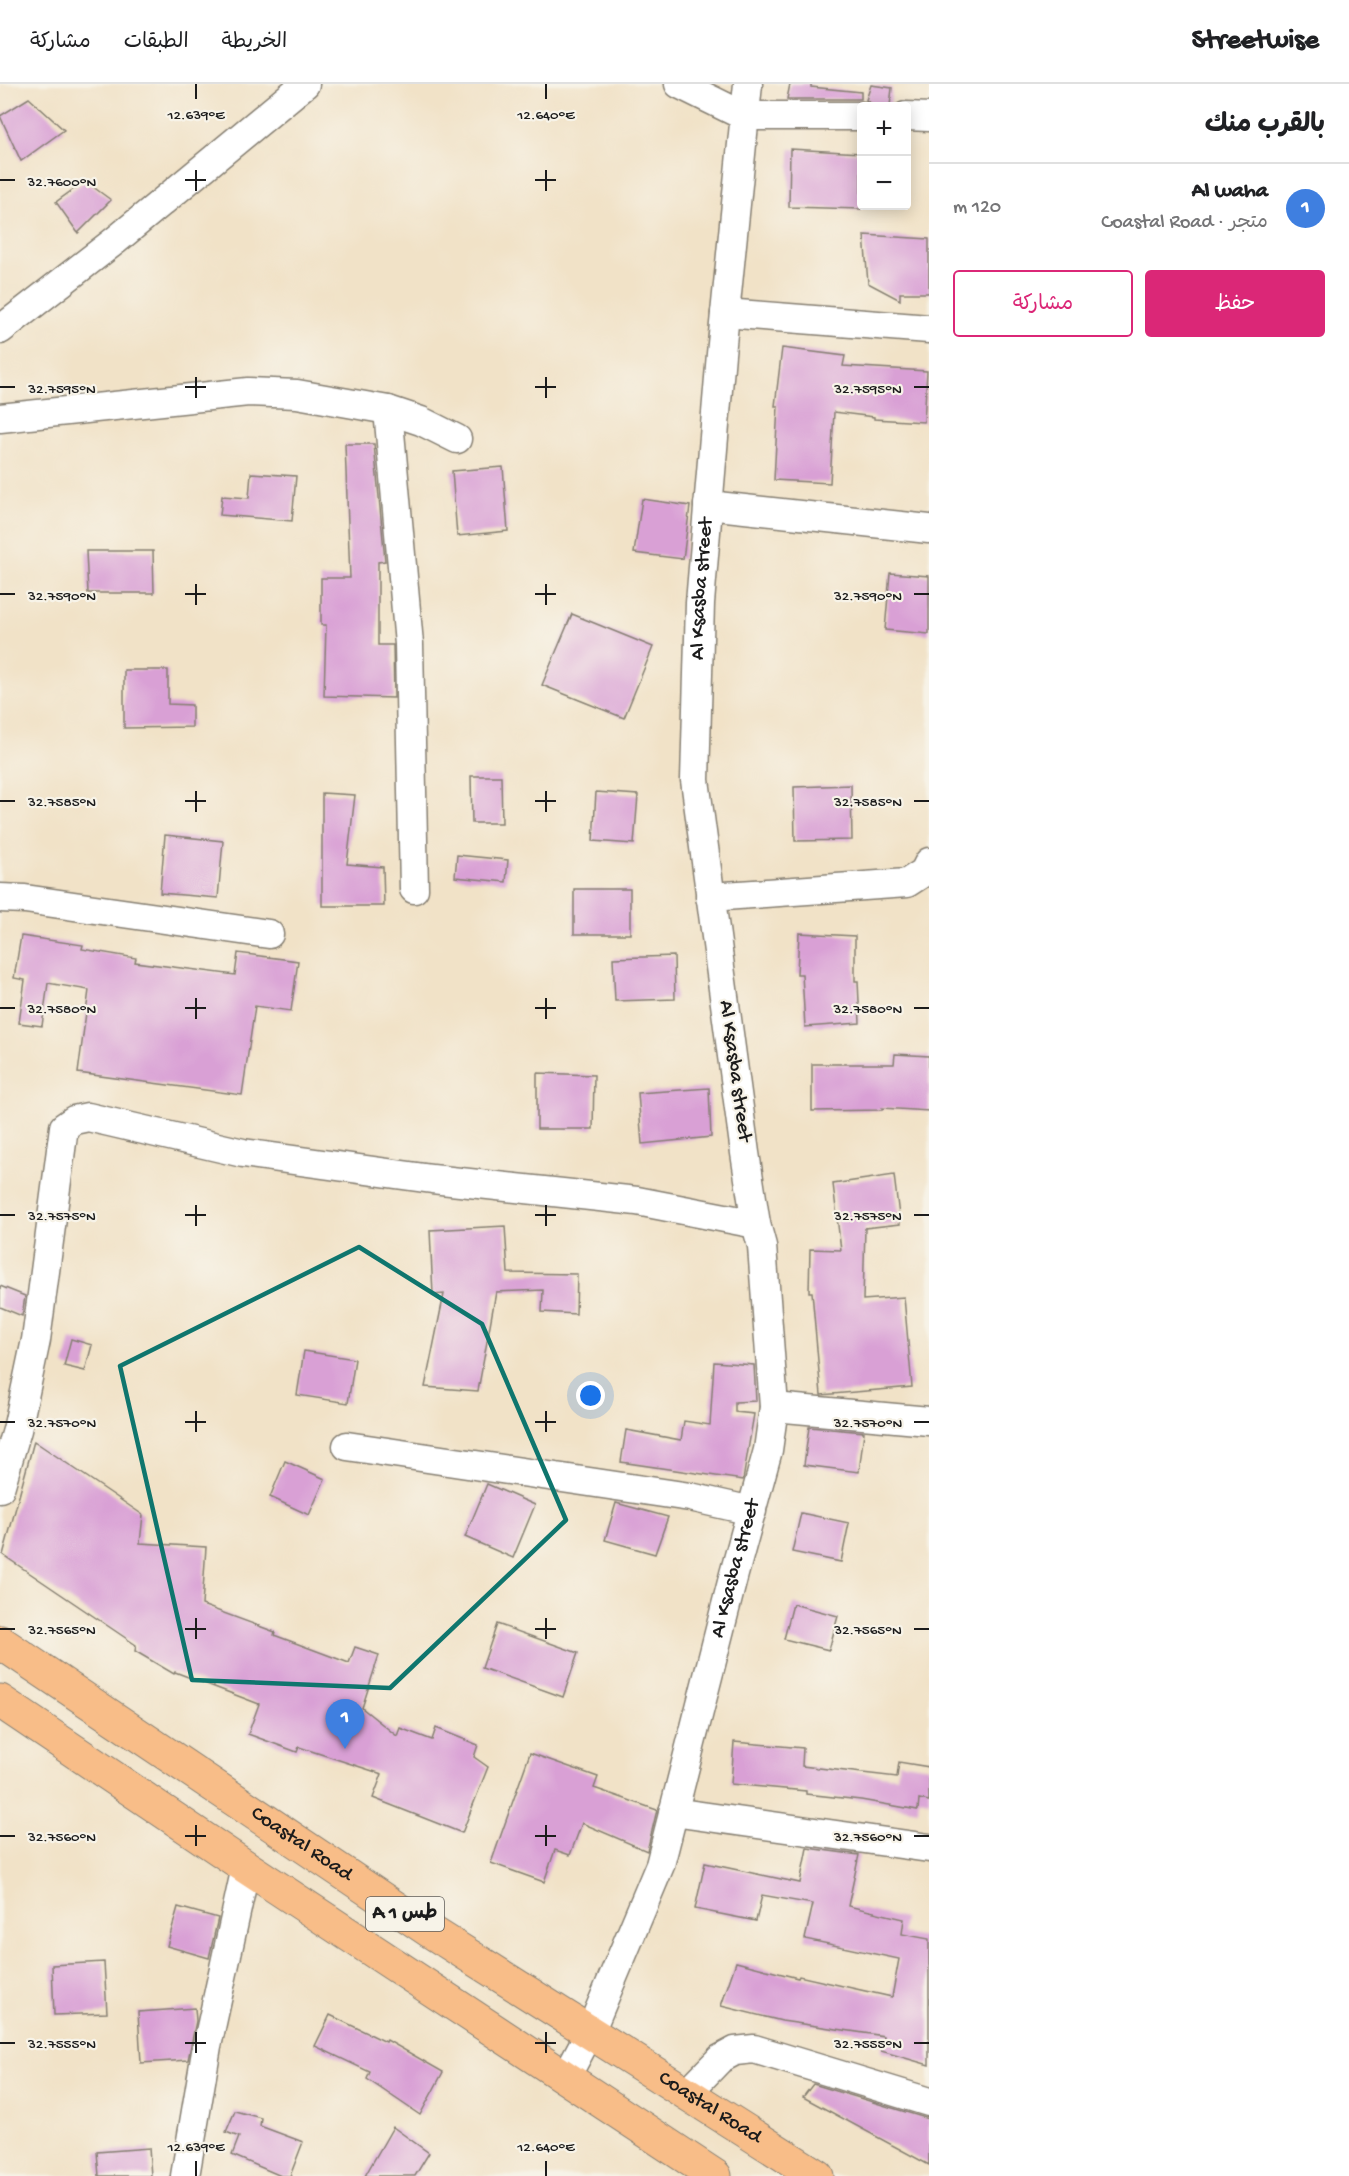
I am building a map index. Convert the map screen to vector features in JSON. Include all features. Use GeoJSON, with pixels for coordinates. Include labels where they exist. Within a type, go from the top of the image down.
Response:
{"type":"FeatureCollection","features":[{"type":"Feature","properties":{"kind":"highway","name":"Coastal Road"},"geometry":{"type":"LineString","coordinates":[[0,1642],[430,1930],[817,2176]]}},
{"type":"Feature","properties":{"kind":"highway"},"geometry":{"type":"LineString","coordinates":[[0,1701],[246,1867],[715,2176]]}},
{"type":"Feature","properties":{"kind":"street"},"geometry":{"type":"LineString","coordinates":[[0,330],[116,240],[305,84]]}},
{"type":"Feature","properties":{"kind":"street"},"geometry":{"type":"LineString","coordinates":[[679,84],[744,116],[857,116]]}},
{"type":"Feature","properties":{"kind":"street","name":"Al Ksasba street"},"geometry":{"type":"LineString","coordinates":[[566,2077],[590,2032],[660,1865],[768,1450],[774,1407],[762,1246],[756,1224],[695,780],[700,603],[725,313],[748,84]]}},
{"type":"Feature","properties":{"kind":"street"},"geometry":{"type":"LineString","coordinates":[[911,116],[929,117]]}},
{"type":"Feature","properties":{"kind":"street"},"geometry":{"type":"LineString","coordinates":[[725,313],[929,329]]}},
{"type":"Feature","properties":{"kind":"street"},"geometry":{"type":"LineString","coordinates":[[0,418],[248,392],[297,394],[387,410],[421,420],[458,439]]}},
{"type":"Feature","properties":{"kind":"street"},"geometry":{"type":"LineString","coordinates":[[387,410],[408,644],[414,889]]}},
{"type":"Feature","properties":{"kind":"street"},"geometry":{"type":"LineString","coordinates":[[708,505],[929,529]]}},
{"type":"Feature","properties":{"kind":"street"},"geometry":{"type":"LineString","coordinates":[[710,897],[907,883],[924,872],[929,862]]}},
{"type":"Feature","properties":{"kind":"street"},"geometry":{"type":"LineString","coordinates":[[0,898],[25,899],[269,934]]}},
{"type":"Feature","properties":{"kind":"street"},"geometry":{"type":"LineString","coordinates":[[0,1488],[17,1430],[36,1340],[64,1127],[74,1120],[88,1117],[243,1153],[432,1179],[637,1201],[756,1224]]}},
{"type":"Feature","properties":{"kind":"street"},"geometry":{"type":"LineString","coordinates":[[774,1407],[929,1420]]}},
{"type":"Feature","properties":{"kind":"street"},"geometry":{"type":"LineString","coordinates":[[347,1446],[690,1497],[752,1510]]}},
{"type":"Feature","properties":{"kind":"street"},"geometry":{"type":"LineString","coordinates":[[673,1812],[929,1848]]}},
{"type":"Feature","properties":{"kind":"street"},"geometry":{"type":"LineString","coordinates":[[185,2176],[207,2046],[246,1867]]}},
{"type":"Feature","properties":{"kind":"street"},"geometry":{"type":"LineString","coordinates":[[687,2093],[720,2059],[735,2051],[754,2049],[929,2102]]}},
{"type":"Feature","properties":{"kind":"highlighted area"},"geometry":{"type":"Polygon","coordinates":[[[359,1247],[482,1324],[566,1520],[390,1688],[192,1680],[120,1366],[359,1247]]]}},
{"type":"Feature","properties":{"kind":"building"},"geometry":{"type":"Polygon","coordinates":[[[790,84],[811,84],[811,87],[861,92],[861,99],[787,99],[790,84]]]}},
{"type":"Feature","properties":{"kind":"building"},"geometry":{"type":"Polygon","coordinates":[[[871,85],[892,88],[890,102],[866,100],[871,85]]]}},
{"type":"Feature","properties":{"kind":"building"},"geometry":{"type":"Polygon","coordinates":[[[29,98],[64,130],[21,161],[0,116],[29,98]]]}},
{"type":"Feature","properties":{"kind":"building"},"geometry":{"type":"Polygon","coordinates":[[[790,149],[857,153],[857,209],[789,207],[790,149]]]}},
{"type":"Feature","properties":{"kind":"building"},"geometry":{"type":"Polygon","coordinates":[[[85,181],[111,200],[78,233],[56,202],[85,181]]]}},
{"type":"Feature","properties":{"kind":"building"},"geometry":{"type":"Polygon","coordinates":[[[864,235],[929,239],[929,293],[900,293],[900,300],[868,283],[864,235]]]}},
{"type":"Feature","properties":{"kind":"building"},"geometry":{"type":"Polygon","coordinates":[[[782,348],[845,356],[843,366],[927,371],[924,422],[874,419],[874,417],[834,412],[830,483],[774,480],[778,406],[775,406],[782,348]]]}},
{"type":"Feature","properties":{"kind":"building"},"geometry":{"type":"Polygon","coordinates":[[[345,444],[374,444],[385,561],[378,562],[378,645],[393,645],[394,698],[324,696],[326,625],[321,625],[321,578],[350,578],[345,444]]]}},
{"type":"Feature","properties":{"kind":"building"},"geometry":{"type":"Polygon","coordinates":[[[503,467],[508,531],[457,536],[452,471],[503,467]]]}},
{"type":"Feature","properties":{"kind":"building"},"geometry":{"type":"Polygon","coordinates":[[[251,473],[296,476],[292,521],[220,515],[222,496],[249,498],[251,473]]]}},
{"type":"Feature","properties":{"kind":"building"},"geometry":{"type":"Polygon","coordinates":[[[642,499],[690,506],[683,559],[634,553],[642,499]]]}},
{"type":"Feature","properties":{"kind":"building"},"geometry":{"type":"Polygon","coordinates":[[[86,551],[153,551],[154,593],[88,593],[86,551]]]}},
{"type":"Feature","properties":{"kind":"building"},"geometry":{"type":"Polygon","coordinates":[[[890,573],[929,576],[929,634],[885,630],[890,573]]]}},
{"type":"Feature","properties":{"kind":"building"},"geometry":{"type":"Polygon","coordinates":[[[572,614],[653,647],[624,718],[542,685],[572,614]]]}},
{"type":"Feature","properties":{"kind":"building"},"geometry":{"type":"Polygon","coordinates":[[[124,670],[168,670],[168,704],[192,705],[192,727],[124,728],[124,670]]]}},
{"type":"Feature","properties":{"kind":"building"},"geometry":{"type":"Polygon","coordinates":[[[471,776],[501,776],[502,823],[472,823],[471,776]]]}},
{"type":"Feature","properties":{"kind":"building"},"geometry":{"type":"Polygon","coordinates":[[[851,785],[852,840],[795,841],[794,787],[851,785]]]}},
{"type":"Feature","properties":{"kind":"building"},"geometry":{"type":"Polygon","coordinates":[[[596,792],[638,795],[634,844],[593,841],[596,792]]]}},
{"type":"Feature","properties":{"kind":"building"},"geometry":{"type":"Polygon","coordinates":[[[322,793],[355,795],[347,864],[383,867],[384,906],[322,906],[322,793]]]}},
{"type":"Feature","properties":{"kind":"building"},"geometry":{"type":"Polygon","coordinates":[[[165,835],[223,841],[218,898],[160,893],[165,835]]]}},
{"type":"Feature","properties":{"kind":"building"},"geometry":{"type":"Polygon","coordinates":[[[457,855],[508,860],[506,882],[455,877],[457,855]]]}},
{"type":"Feature","properties":{"kind":"building"},"geometry":{"type":"Polygon","coordinates":[[[574,889],[630,889],[630,934],[574,934],[574,889]]]}},
{"type":"Feature","properties":{"kind":"building"},"geometry":{"type":"Polygon","coordinates":[[[799,933],[855,936],[855,981],[858,981],[860,1023],[805,1027],[802,974],[797,974],[799,933]]]}},
{"type":"Feature","properties":{"kind":"building"},"geometry":{"type":"Polygon","coordinates":[[[21,936],[83,945],[82,949],[136,958],[135,962],[235,975],[238,953],[298,961],[291,1011],[255,1006],[242,1095],[78,1073],[89,990],[48,983],[42,1026],[19,1023],[25,980],[14,978],[21,936]]]}},
{"type":"Feature","properties":{"kind":"building"},"geometry":{"type":"Polygon","coordinates":[[[674,956],[675,999],[615,1001],[613,958],[674,956]]]}},
{"type":"Feature","properties":{"kind":"building"},"geometry":{"type":"Polygon","coordinates":[[[895,1054],[929,1056],[929,1111],[882,1108],[882,1110],[812,1111],[812,1064],[894,1064],[895,1054]]]}},
{"type":"Feature","properties":{"kind":"building"},"geometry":{"type":"Polygon","coordinates":[[[537,1073],[594,1075],[593,1129],[537,1129],[537,1073]]]}},
{"type":"Feature","properties":{"kind":"building"},"geometry":{"type":"Polygon","coordinates":[[[709,1088],[711,1137],[642,1144],[638,1093],[709,1088]]]}},
{"type":"Feature","properties":{"kind":"building"},"geometry":{"type":"Polygon","coordinates":[[[894,1175],[900,1224],[865,1228],[863,1300],[904,1297],[912,1387],[821,1395],[812,1292],[809,1292],[810,1249],[841,1250],[833,1184],[894,1175]]]}},
{"type":"Feature","properties":{"kind":"building"},"geometry":{"type":"Polygon","coordinates":[[[505,1226],[508,1273],[577,1274],[576,1314],[542,1312],[543,1290],[496,1292],[478,1391],[425,1387],[444,1294],[433,1295],[430,1230],[505,1226]]]}},
{"type":"Feature","properties":{"kind":"building"},"geometry":{"type":"Polygon","coordinates":[[[0,1286],[25,1296],[22,1316],[0,1307],[0,1286]]]}},
{"type":"Feature","properties":{"kind":"building"},"geometry":{"type":"Polygon","coordinates":[[[71,1339],[92,1345],[85,1371],[64,1366],[71,1339]]]}},
{"type":"Feature","properties":{"kind":"building"},"geometry":{"type":"Polygon","coordinates":[[[304,1351],[355,1359],[348,1403],[297,1395],[304,1351]]]}},
{"type":"Feature","properties":{"kind":"building"},"geometry":{"type":"Polygon","coordinates":[[[714,1362],[754,1365],[756,1401],[735,1402],[735,1412],[754,1414],[743,1480],[621,1462],[626,1430],[681,1440],[684,1421],[710,1425],[714,1362]]]}},
{"type":"Feature","properties":{"kind":"building"},"geometry":{"type":"Polygon","coordinates":[[[809,1427],[864,1432],[859,1472],[804,1465],[809,1427]]]}},
{"type":"Feature","properties":{"kind":"building"},"geometry":{"type":"Polygon","coordinates":[[[34,1441],[143,1515],[140,1543],[206,1547],[202,1605],[349,1663],[355,1647],[379,1655],[362,1708],[397,1736],[400,1728],[432,1740],[436,1728],[478,1745],[474,1757],[488,1767],[462,1833],[373,1798],[382,1774],[299,1747],[297,1752],[248,1734],[259,1704],[175,1672],[174,1674],[135,1651],[136,1645],[3,1555],[34,1441]]]}},
{"type":"Feature","properties":{"kind":"building"},"geometry":{"type":"Polygon","coordinates":[[[285,1461],[325,1479],[309,1515],[270,1497],[285,1461]]]}},
{"type":"Feature","properties":{"kind":"building"},"geometry":{"type":"Polygon","coordinates":[[[487,1484],[535,1505],[513,1558],[465,1537],[487,1484]]]}},
{"type":"Feature","properties":{"kind":"building"},"geometry":{"type":"Polygon","coordinates":[[[616,1503],[668,1517],[655,1554],[605,1540],[616,1503]]]}},
{"type":"Feature","properties":{"kind":"building"},"geometry":{"type":"Polygon","coordinates":[[[801,1513],[849,1523],[841,1562],[792,1552],[801,1513]]]}},
{"type":"Feature","properties":{"kind":"building"},"geometry":{"type":"Polygon","coordinates":[[[793,1604],[838,1616],[829,1650],[784,1639],[793,1604]]]}},
{"type":"Feature","properties":{"kind":"building"},"geometry":{"type":"Polygon","coordinates":[[[497,1624],[578,1653],[563,1697],[482,1668],[497,1624]]]}},
{"type":"Feature","properties":{"kind":"building"},"geometry":{"type":"Polygon","coordinates":[[[734,1742],[803,1748],[802,1766],[897,1777],[899,1762],[929,1767],[929,1801],[919,1799],[918,1810],[861,1800],[806,1794],[806,1791],[731,1784],[734,1742]]]}},
{"type":"Feature","properties":{"kind":"building"},"geometry":{"type":"Polygon","coordinates":[[[530,1753],[598,1777],[594,1788],[657,1810],[647,1851],[582,1823],[570,1855],[555,1850],[544,1882],[491,1863],[530,1753]]]}},
{"type":"Feature","properties":{"kind":"building"},"geometry":{"type":"Polygon","coordinates":[[[807,1848],[859,1855],[848,1906],[904,1919],[902,1934],[929,1939],[929,2065],[881,2051],[884,2036],[782,2021],[721,2006],[736,1962],[798,1978],[799,1976],[892,1997],[899,1959],[805,1939],[813,1904],[762,1895],[756,1921],[695,1909],[705,1863],[800,1883],[807,1848]]]}},
{"type":"Feature","properties":{"kind":"building"},"geometry":{"type":"Polygon","coordinates":[[[178,1907],[218,1918],[209,1958],[167,1946],[178,1907]]]}},
{"type":"Feature","properties":{"kind":"building"},"geometry":{"type":"Polygon","coordinates":[[[104,1962],[107,2013],[54,2015],[52,1965],[104,1962]]]}},
{"type":"Feature","properties":{"kind":"building"},"geometry":{"type":"Polygon","coordinates":[[[195,2008],[196,2021],[188,2060],[141,2063],[138,2012],[195,2008]]]}},
{"type":"Feature","properties":{"kind":"building"},"geometry":{"type":"Polygon","coordinates":[[[330,2015],[386,2042],[387,2040],[443,2072],[420,2115],[367,2079],[370,2072],[315,2046],[330,2015]]]}},
{"type":"Feature","properties":{"kind":"building"},"geometry":{"type":"Polygon","coordinates":[[[813,2084],[929,2119],[929,2165],[803,2097],[813,2084]]]}},
{"type":"Feature","properties":{"kind":"building"},"geometry":{"type":"Polygon","coordinates":[[[235,2111],[261,2118],[260,2126],[303,2142],[290,2176],[281,2176],[232,2155],[239,2137],[226,2132],[235,2111]]]}},
{"type":"Feature","properties":{"kind":"building"},"geometry":{"type":"Polygon","coordinates":[[[393,2127],[429,2153],[415,2176],[365,2176],[393,2127]]]}},
{"type":"Feature","properties":{"kind":"building"},"geometry":{"type":"Polygon","coordinates":[[[149,2148],[151,2176],[99,2176],[97,2152],[149,2148]]]}},
{"type":"Feature","properties":{"kind":"place","name":"Al waha"},"geometry":{"type":"Point","coordinates":[345,1749]}}]}
